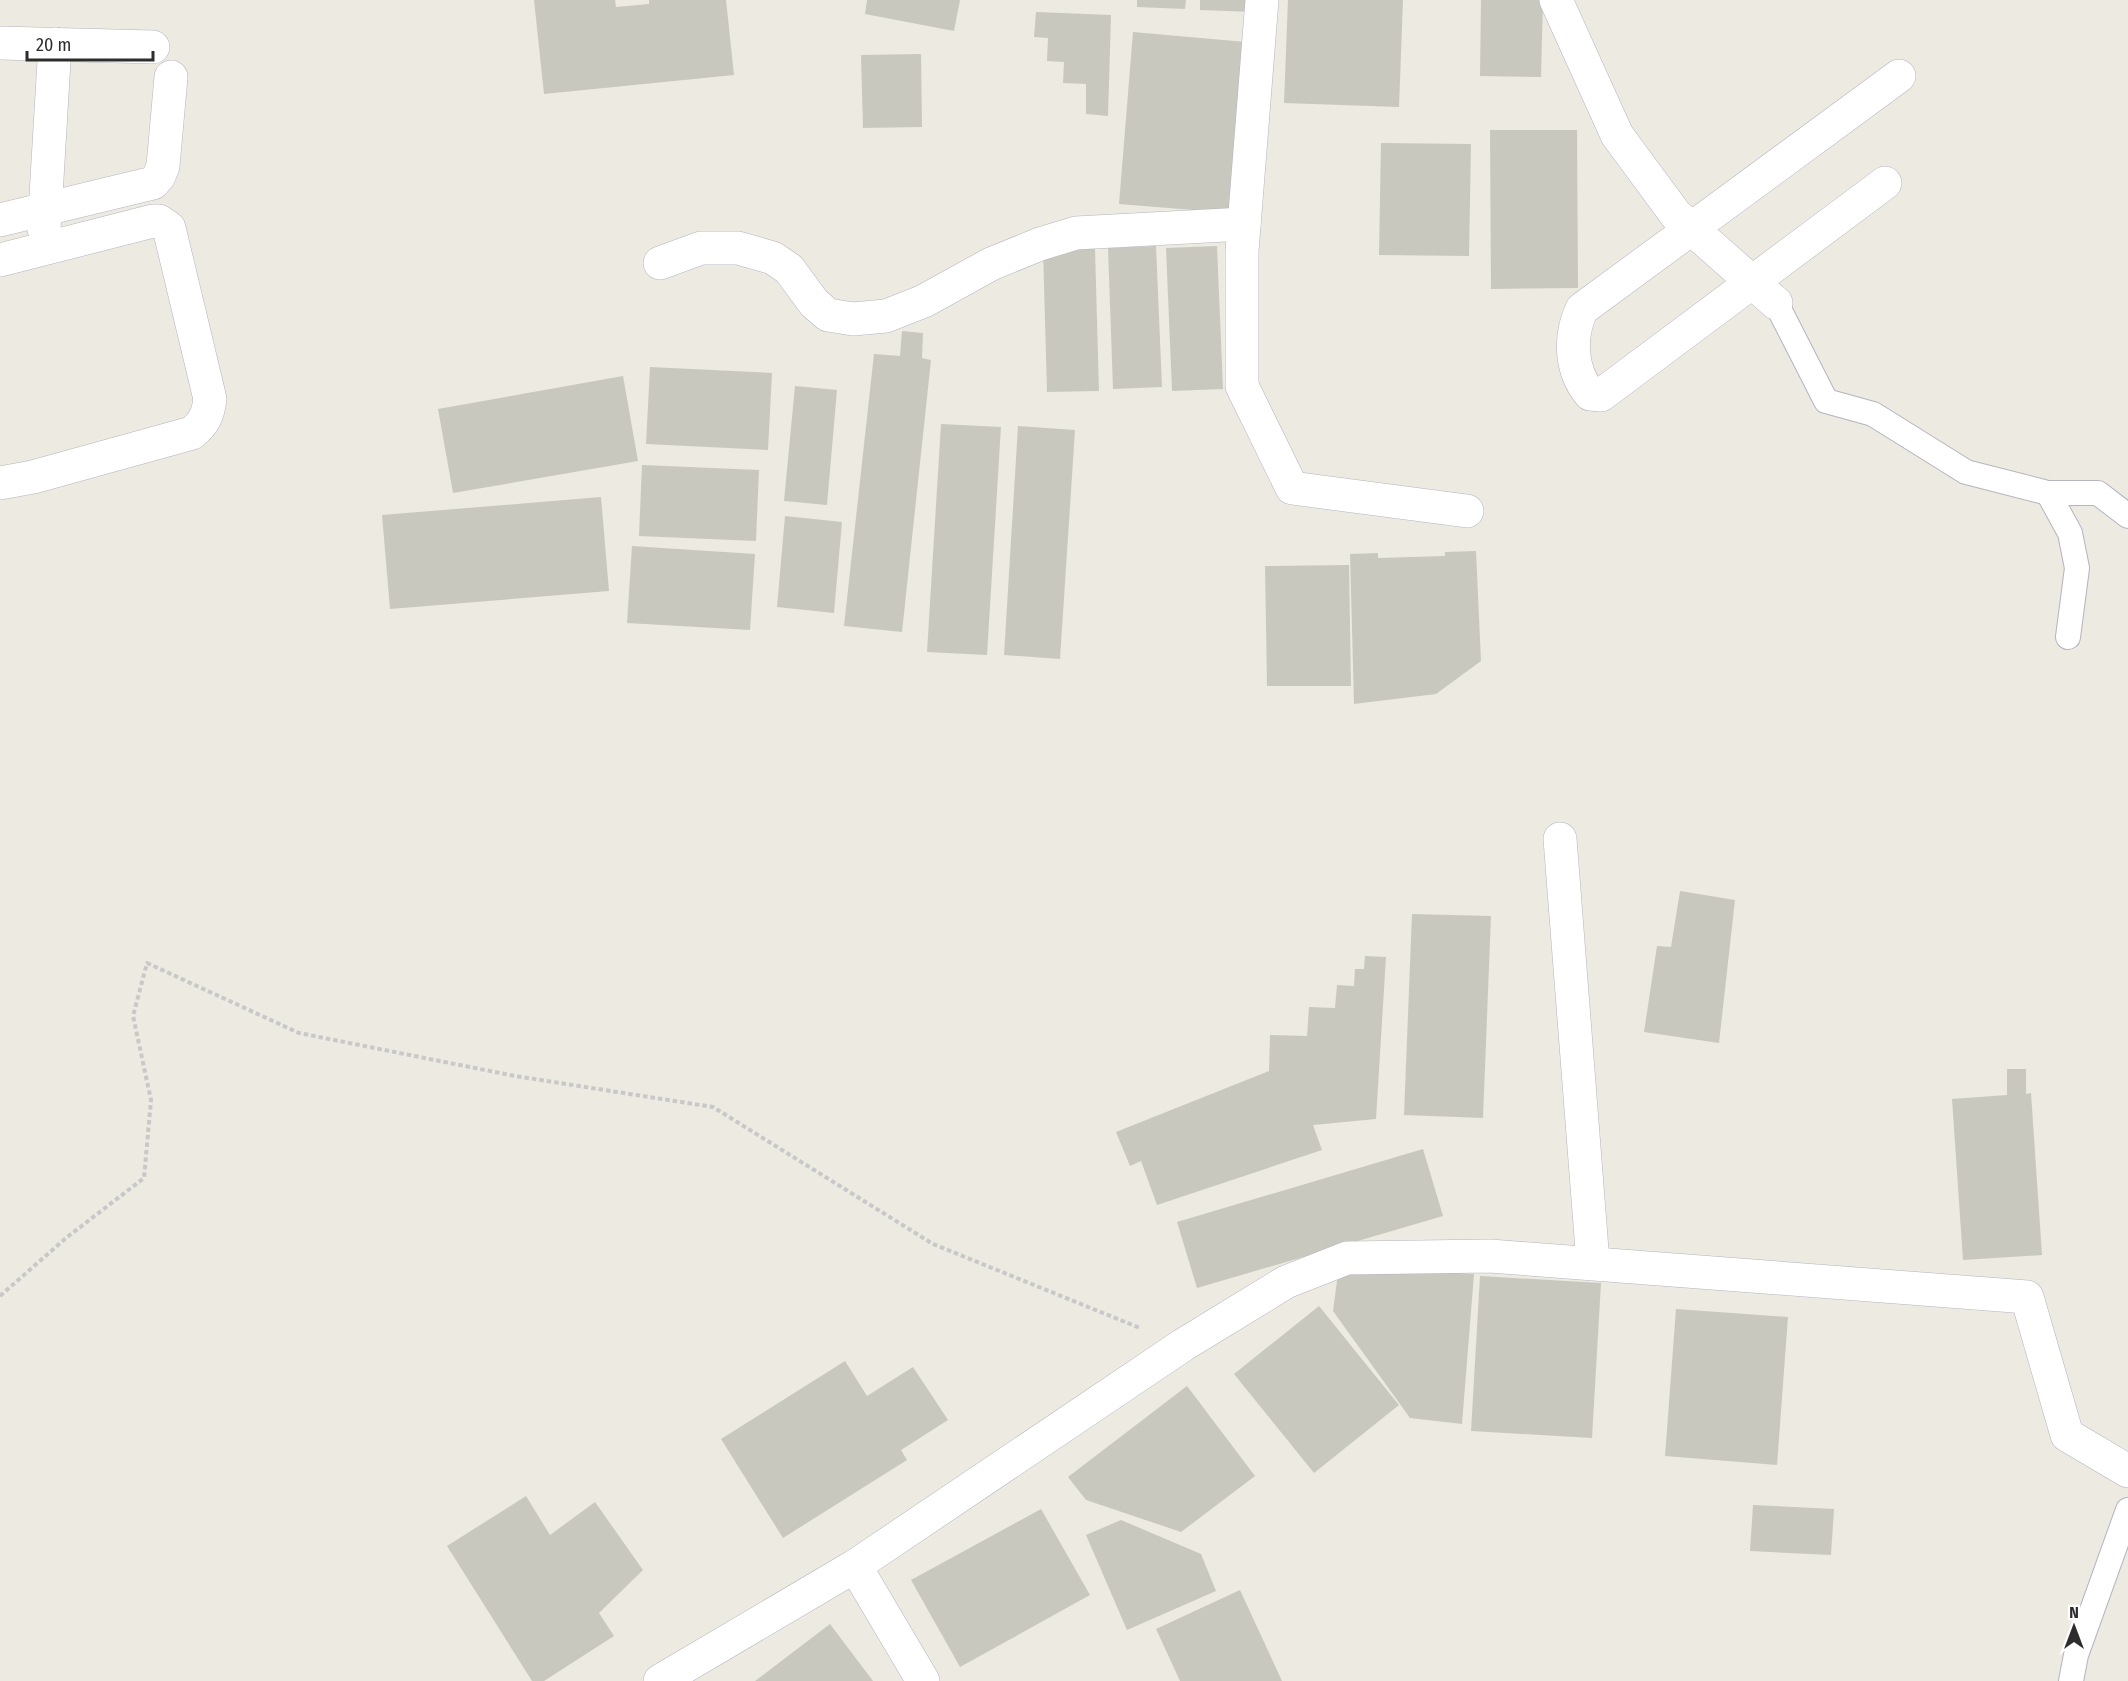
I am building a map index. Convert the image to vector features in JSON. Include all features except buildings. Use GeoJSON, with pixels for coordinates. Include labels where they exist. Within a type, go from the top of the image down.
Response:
{"type":"FeatureCollection","features":[{"type":"Feature","properties":{"kind":"street"},"geometry":{"type":"LineString","coordinates":[[1262,0],[1242,251],[1242,386],[1292,488],[1467,511]]}},
{"type":"Feature","properties":{"kind":"street"},"geometry":{"type":"LineString","coordinates":[[1556,0],[1617,135],[1676,215],[1765,292]]}},
{"type":"Feature","properties":{"kind":"street"},"geometry":{"type":"LineString","coordinates":[[0,43],[153,47]]}},
{"type":"Feature","properties":{"kind":"street"},"geometry":{"type":"LineString","coordinates":[[43,249],[55,44]]}},
{"type":"Feature","properties":{"kind":"street"},"geometry":{"type":"LineString","coordinates":[[1885,183],[1765,292],[1601,394],[1590,394],[1582,385],[1573,354],[1574,324],[1582,309],[1899,75]]}},
{"type":"Feature","properties":{"kind":"street"},"geometry":{"type":"LineString","coordinates":[[0,220],[153,183],[163,166],[171,77]]}},
{"type":"Feature","properties":{"kind":"street"},"geometry":{"type":"LineString","coordinates":[[0,260],[153,221],[165,224],[169,228],[210,399],[208,413],[202,425],[192,434],[33,477],[0,483]]}},
{"type":"Feature","properties":{"kind":"street"},"geometry":{"type":"LineString","coordinates":[[660,263],[701,248],[738,248],[773,258],[789,269],[814,303],[828,315],[853,319],[886,316],[924,301],[991,264],[1040,244],[1076,233],[1244,224]]}},
{"type":"Feature","properties":{"kind":"street"},"geometry":{"type":"LineString","coordinates":[[1560,839],[1593,1263]]}},
{"type":"Feature","properties":{"kind":"street"},"geometry":{"type":"LineString","coordinates":[[660,1681],[855,1566],[1183,1345],[1286,1282],[1347,1258],[1491,1256],[2027,1297],[2067,1435],[2128,1471]]}},
{"type":"Feature","properties":{"kind":"street"},"geometry":{"type":"LineString","coordinates":[[855,1566],[923,1681]]}},
{"type":"Feature","properties":{"kind":"lane"},"geometry":{"type":"LineString","coordinates":[[1765,292],[1826,401],[1873,414],[1966,472],[2048,492],[2098,492],[2128,516]]}},
{"type":"Feature","properties":{"kind":"lane"},"geometry":{"type":"LineString","coordinates":[[2048,492],[2070,533],[2077,568],[2068,637]]}},
{"type":"Feature","properties":{"kind":"lane"},"geometry":{"type":"LineString","coordinates":[[2071,1681],[2076,1654],[2128,1510]]}},
{"type":"Feature","properties":{"kind":"path"},"geometry":{"type":"LineString","coordinates":[[0,1296],[66,1238],[144,1178],[151,1100],[133,1016],[147,963],[299,1033],[515,1076],[713,1107],[933,1245],[1183,1345]]}}]}
